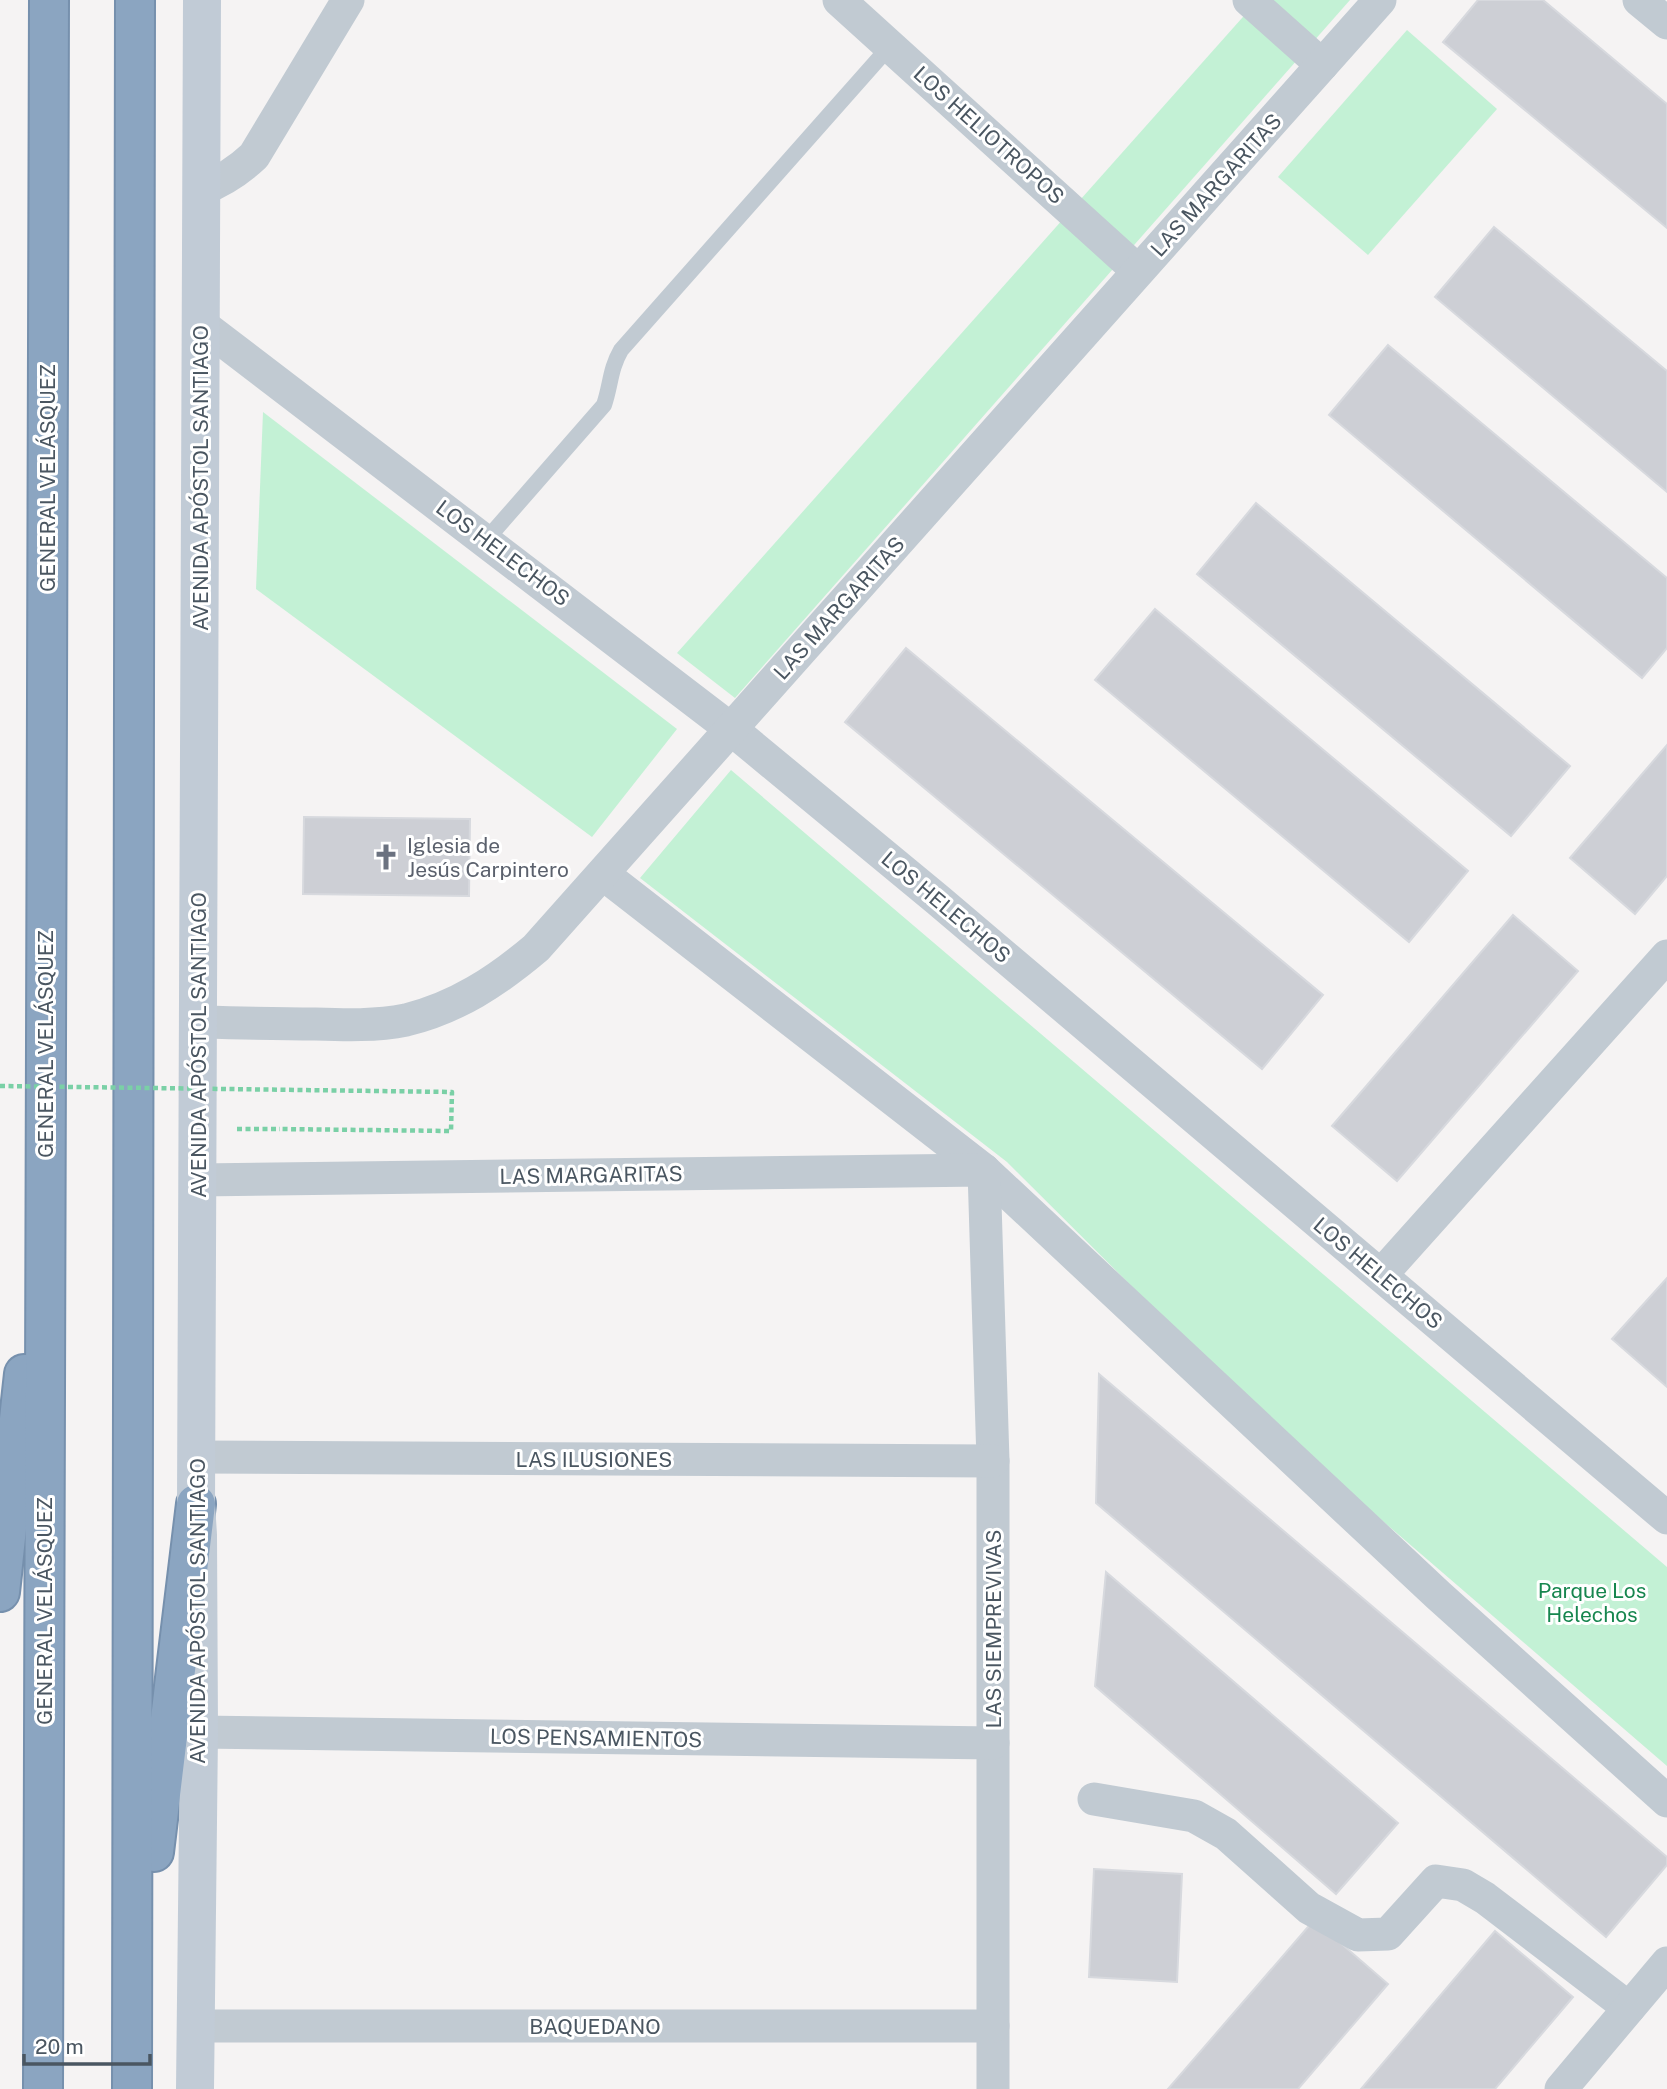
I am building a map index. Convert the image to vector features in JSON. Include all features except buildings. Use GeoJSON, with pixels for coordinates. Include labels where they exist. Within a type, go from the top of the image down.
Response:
{"type":"FeatureCollection","features":[{"type":"Feature","properties":{"kind":"highway","name":"GENERAL VELÁSQUEZ"},"geometry":{"type":"LineString","coordinates":[[43,2089],[49,0]]}},
{"type":"Feature","properties":{"kind":"highway"},"geometry":{"type":"LineString","coordinates":[[132,2076],[135,0]]}},
{"type":"Feature","properties":{"kind":"highway"},"geometry":{"type":"LineString","coordinates":[[0,1592],[21,1393],[45,1233]]}},
{"type":"Feature","properties":{"kind":"highway"},"geometry":{"type":"LineString","coordinates":[[132,2076],[160,1796],[196,1504]]}},
{"type":"Feature","properties":{"kind":"street","name":"AVENIDA APÓSTOL SANTIAGO"},"geometry":{"type":"LineString","coordinates":[[195,2089],[199,1732],[196,1457],[202,0]]}},
{"type":"Feature","properties":{"kind":"street"},"geometry":{"type":"LineString","coordinates":[[202,189],[220,183],[236,173],[254,156],[348,0]]}},
{"type":"Feature","properties":{"kind":"street","name":"LOS HELIOTROPOS"},"geometry":{"type":"LineString","coordinates":[[839,0],[1138,271]]}},
{"type":"Feature","properties":{"kind":"street"},"geometry":{"type":"LineString","coordinates":[[1249,0],[1322,65]]}},
{"type":"Feature","properties":{"kind":"street","name":"LAS MARGARITAS"},"geometry":{"type":"LineString","coordinates":[[197,1022],[367,1025],[406,1020],[443,1008],[478,991],[536,948],[1380,0]]}},
{"type":"Feature","properties":{"kind":"street"},"geometry":{"type":"LineString","coordinates":[[1639,0],[1667,23]]}},
{"type":"Feature","properties":{"kind":"street","name":"LOS HELECHOS"},"geometry":{"type":"LineString","coordinates":[[201,324],[731,729],[939,900],[1667,1518]]}},
{"type":"Feature","properties":{"kind":"street"},"geometry":{"type":"LineString","coordinates":[[603,874],[984,1170],[1438,1595],[1667,1801]]}},
{"type":"Feature","properties":{"kind":"street"},"geometry":{"type":"LineString","coordinates":[[1381,1275],[1667,956]]}},
{"type":"Feature","properties":{"kind":"street","name":"LAS MARGARITAS"},"geometry":{"type":"LineString","coordinates":[[198,1180],[984,1170]]}},
{"type":"Feature","properties":{"kind":"street","name":"LAS SIEMPREVIVAS"},"geometry":{"type":"LineString","coordinates":[[984,1170],[993,1461],[993,2089]]}},
{"type":"Feature","properties":{"kind":"street","name":"LAS ILUSIONES"},"geometry":{"type":"LineString","coordinates":[[196,1457],[993,1461]]}},
{"type":"Feature","properties":{"kind":"street","name":"LOS PENSAMIENTOS"},"geometry":{"type":"LineString","coordinates":[[199,1732],[993,1743]]}},
{"type":"Feature","properties":{"kind":"street"},"geometry":{"type":"LineString","coordinates":[[1094,1800],[1194,1816],[1226,1834],[1310,1908],[1358,1935],[1388,1934],[1436,1881],[1463,1885],[1485,1898],[1629,2008]]}},
{"type":"Feature","properties":{"kind":"street"},"geometry":{"type":"LineString","coordinates":[[1561,2089],[1667,1963]]}},
{"type":"Feature","properties":{"kind":"street","name":"BAQUEDANO"},"geometry":{"type":"LineString","coordinates":[[196,2026],[993,2026]]}},
{"type":"Feature","properties":{"kind":"lane"},"geometry":{"type":"LineString","coordinates":[[486,540],[604,405],[611,386],[612,366],[621,350],[890,46]]}},
{"type":"Feature","properties":{"kind":"path"},"geometry":{"type":"LineString","coordinates":[[0,1086],[452,1092],[452,1131],[280,1129]]}},
{"type":"Feature","properties":{"kind":"green space"},"geometry":{"type":"Polygon","coordinates":[[[1258,0],[1350,0],[735,698],[677,653],[1258,0]]]}},
{"type":"Feature","properties":{"kind":"green space"},"geometry":{"type":"Polygon","coordinates":[[[1407,30],[1497,109],[1368,255],[1278,177],[1407,30]]]}},
{"type":"Feature","properties":{"kind":"green space"},"geometry":{"type":"Polygon","coordinates":[[[263,412],[677,729],[592,837],[256,589],[263,412]]]}},
{"type":"Feature","properties":{"kind":"green space","name":"Parque Los Helechos"},"geometry":{"type":"Polygon","coordinates":[[[731,770],[1667,1567],[1667,1766],[1269,1423],[1007,1162],[640,878],[731,770]]]}},
{"type":"Feature","properties":{"kind":"place","name":"Iglesia de Jesús Carpintero"},"geometry":{"type":"Point","coordinates":[386,857]}}]}
